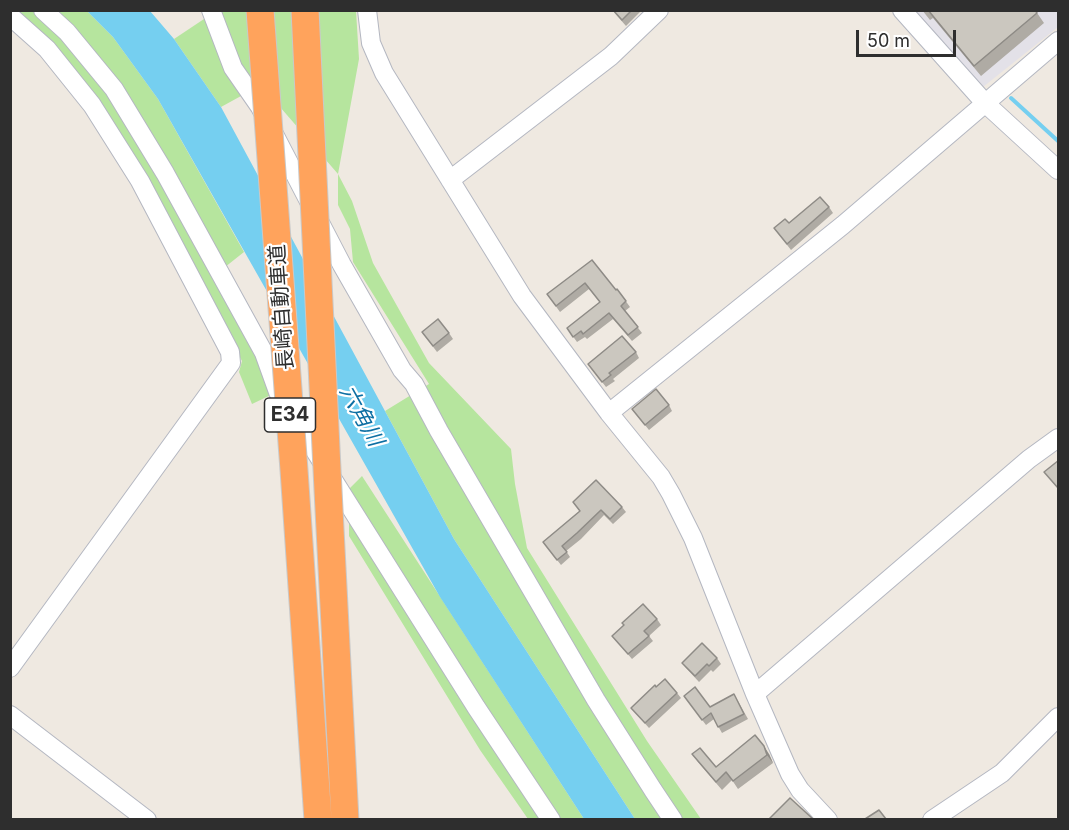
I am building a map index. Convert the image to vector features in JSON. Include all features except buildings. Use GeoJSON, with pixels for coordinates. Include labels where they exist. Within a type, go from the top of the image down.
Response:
{"type":"FeatureCollection","features":[{"type":"Feature","properties":{"kind":"highway","name":"長崎自動車道"},"geometry":{"type":"LineString","coordinates":[[260,10],[318,819]]}},
{"type":"Feature","properties":{"kind":"highway","name":"長崎自動車道"},"geometry":{"type":"LineString","coordinates":[[305,10],[345,819]]}},
{"type":"Feature","properties":{"kind":"street"},"geometry":{"type":"LineString","coordinates":[[43,10],[67,32],[114,89],[165,173],[264,353],[278,392],[476,707],[551,819]]}},
{"type":"Feature","properties":{"kind":"street"},"geometry":{"type":"LineString","coordinates":[[212,10],[233,68],[260,107],[342,265],[402,370],[414,384],[596,700],[673,819]]}},
{"type":"Feature","properties":{"kind":"street"},"geometry":{"type":"LineString","coordinates":[[367,10],[371,43],[384,73],[522,296],[609,413],[661,477],[671,494],[693,538],[755,694],[790,774],[800,790],[828,819]]}},
{"type":"Feature","properties":{"kind":"street"},"geometry":{"type":"LineString","coordinates":[[450,180],[611,56],[659,10]]}},
{"type":"Feature","properties":{"kind":"street"},"geometry":{"type":"LineString","coordinates":[[902,10],[985,103],[1059,170]]}},
{"type":"Feature","properties":{"kind":"street"},"geometry":{"type":"LineString","coordinates":[[10,16],[47,49],[92,105],[140,181],[230,352],[231,363],[10,668]]}},
{"type":"Feature","properties":{"kind":"street"},"geometry":{"type":"LineString","coordinates":[[609,413],[843,225],[1059,41]]}},
{"type":"Feature","properties":{"kind":"street"},"geometry":{"type":"LineString","coordinates":[[755,694],[1029,459],[1059,438]]}},
{"type":"Feature","properties":{"kind":"street"},"geometry":{"type":"LineString","coordinates":[[10,715],[147,819]]}},
{"type":"Feature","properties":{"kind":"street"},"geometry":{"type":"LineString","coordinates":[[932,819],[1002,773],[1059,717]]}},
{"type":"Feature","properties":{"kind":"shaded area"},"geometry":{"type":"Polygon","coordinates":[[[912,11],[1058,11],[1058,27],[983,87],[912,11]]]}},
{"type":"Feature","properties":{"kind":"green space"},"geometry":{"type":"Polygon","coordinates":[[[15,11],[87,11],[113,37],[158,99],[244,252],[215,275],[260,355],[273,394],[252,404],[239,372],[242,361],[145,178],[87,84],[27,19],[15,11]]]}},
{"type":"Feature","properties":{"kind":"green space"},"geometry":{"type":"Polygon","coordinates":[[[216,11],[356,11],[359,59],[338,174],[261,85],[221,107],[174,39],[216,11]]]}},
{"type":"Feature","properties":{"kind":"green space"},"geometry":{"type":"Polygon","coordinates":[[[338,174],[352,201],[373,263],[429,363],[511,449],[527,548],[647,741],[701,819],[635,819],[454,539],[385,411],[429,384],[353,262],[350,229],[338,205],[338,174]]]}},
{"type":"Feature","properties":{"kind":"green space"},"geometry":{"type":"Polygon","coordinates":[[[362,476],[584,819],[528,819],[480,750],[349,536],[349,489],[362,476]]]}},
{"type":"Feature","properties":{"kind":"water","name":"六角川"},"geometry":{"type":"Polygon","coordinates":[[[87,11],[150,11],[174,39],[221,107],[454,539],[635,819],[584,819],[440,597],[158,99],[113,37],[87,11]]]}},
{"type":"Feature","properties":{"kind":"waterway"},"geometry":{"type":"LineString","coordinates":[[1011,98],[1058,141]]}}]}
